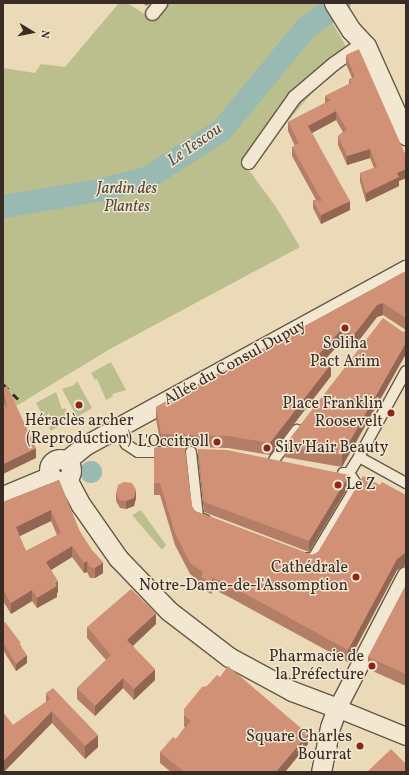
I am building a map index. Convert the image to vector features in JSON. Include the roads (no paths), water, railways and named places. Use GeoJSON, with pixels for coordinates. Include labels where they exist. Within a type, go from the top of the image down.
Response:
{"type":"FeatureCollection","features":[{"type":"Feature","properties":{"kind":"main road"},"geometry":{"type":"LineString","coordinates":[[334,3],[357,36],[406,135]]}},
{"type":"Feature","properties":{"kind":"main road","name":"Allée du Consul Dupuy"},"geometry":{"type":"LineString","coordinates":[[3,496],[62,472],[84,446],[255,350],[406,270]]}},
{"type":"Feature","properties":{"kind":"main road"},"geometry":{"type":"LineString","coordinates":[[62,472],[81,505],[118,558],[169,611],[229,657],[292,691],[337,708],[330,727],[321,772]]}},
{"type":"Feature","properties":{"kind":"street"},"geometry":{"type":"LineString","coordinates":[[248,162],[294,97],[334,63],[357,36]]}},
{"type":"Feature","properties":{"kind":"street"},"geometry":{"type":"LineString","coordinates":[[349,473],[406,371]]}},
{"type":"Feature","properties":{"kind":"street"},"geometry":{"type":"LineString","coordinates":[[288,463],[270,460],[301,424]]}},
{"type":"Feature","properties":{"kind":"street"},"geometry":{"type":"LineString","coordinates":[[116,429],[126,444],[138,452],[187,452],[198,517],[212,522]]}},
{"type":"Feature","properties":{"kind":"street"},"geometry":{"type":"LineString","coordinates":[[358,457],[406,483]]}},
{"type":"Feature","properties":{"kind":"street"},"geometry":{"type":"LineString","coordinates":[[333,472],[349,473]]}},
{"type":"Feature","properties":{"kind":"street"},"geometry":{"type":"LineString","coordinates":[[298,554],[312,560],[357,485],[349,473]]}},
{"type":"Feature","properties":{"kind":"street"},"geometry":{"type":"LineString","coordinates":[[404,731],[337,708],[401,596],[406,574]]}},
{"type":"Feature","properties":{"kind":"water"},"geometry":{"type":"Polygon","coordinates":[[[91,461],[99,464],[102,472],[99,480],[91,483],[83,480],[80,472],[83,464],[91,461]]]}},
{"type":"Feature","properties":{"kind":"waterway","name":"Le Tescou"},"geometry":{"type":"LineString","coordinates":[[3,206],[99,190],[146,178],[221,130],[305,28],[339,3]]}},
{"type":"Feature","properties":{"kind":"railway"},"geometry":{"type":"LineString","coordinates":[[3,384],[23,404]]}},
{"type":"Feature","properties":{"kind":"place","name":"Soliha Pact Arim"},"geometry":{"type":"Point","coordinates":[345,328]}},
{"type":"Feature","properties":{"kind":"place","name":"Héraclès archer (Reproduction)"},"geometry":{"type":"Point","coordinates":[79,405]}},
{"type":"Feature","properties":{"kind":"place","name":"Place Franklin Roosevelt"},"geometry":{"type":"Point","coordinates":[391,413]}},
{"type":"Feature","properties":{"kind":"place","name":"L'Occitroll"},"geometry":{"type":"Point","coordinates":[217,442]}},
{"type":"Feature","properties":{"kind":"place","name":"Silv'Hair Beauty"},"geometry":{"type":"Point","coordinates":[267,448]}},
{"type":"Feature","properties":{"kind":"place","name":"Le Z"},"geometry":{"type":"Point","coordinates":[338,485]}},
{"type":"Feature","properties":{"kind":"place","name":"Cathédrale Notre-Dame-de-l'Assomption"},"geometry":{"type":"Point","coordinates":[356,577]}},
{"type":"Feature","properties":{"kind":"place","name":"Pharmacie de la Préfecture"},"geometry":{"type":"Point","coordinates":[372,666]}},
{"type":"Feature","properties":{"kind":"place","name":"Square Charles Bourrat"},"geometry":{"type":"Point","coordinates":[360,746]}},
{"type":"Feature","properties":{"kind":"park label","name":"Jardin des Plantes"},"geometry":{"type":"Point","coordinates":[127,198]}}]}
